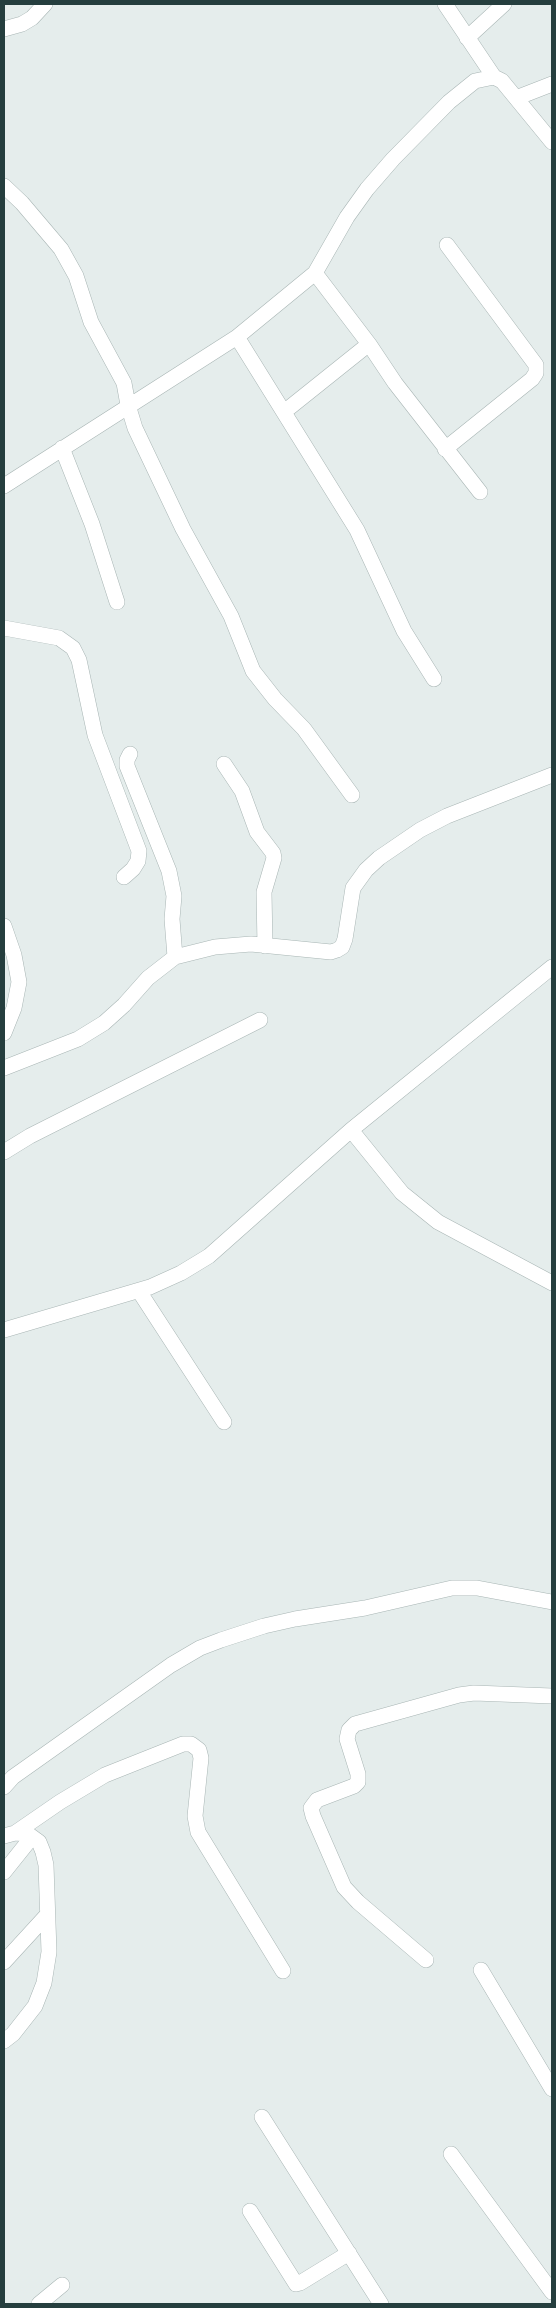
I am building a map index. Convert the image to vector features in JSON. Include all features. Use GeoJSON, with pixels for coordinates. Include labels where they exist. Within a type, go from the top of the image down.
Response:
{"type":"FeatureCollection","features":[{"type":"Feature","properties":{"kind":"street"},"geometry":{"type":"LineString","coordinates":[[4,28],[22,24],[32,18],[45,4]]}},
{"type":"Feature","properties":{"kind":"street"},"geometry":{"type":"LineString","coordinates":[[445,4],[494,77],[502,81],[552,142]]}},
{"type":"Feature","properties":{"kind":"street"},"geometry":{"type":"LineString","coordinates":[[467,38],[504,4]]}},
{"type":"Feature","properties":{"kind":"street"},"geometry":{"type":"LineString","coordinates":[[4,486],[237,337],[319,278],[347,216],[393,159],[460,91],[475,81],[494,77]]}},
{"type":"Feature","properties":{"kind":"street"},"geometry":{"type":"LineString","coordinates":[[516,98],[552,84]]}},
{"type":"Feature","properties":{"kind":"street"},"geometry":{"type":"LineString","coordinates":[[4,186],[22,202],[68,260],[76,276],[91,322],[124,383],[135,428],[183,529],[231,616],[253,671],[275,699],[304,729],[352,796]]}},
{"type":"Feature","properties":{"kind":"street"},"geometry":{"type":"LineString","coordinates":[[445,449],[532,379],[536,373],[536,365],[446,245]]}},
{"type":"Feature","properties":{"kind":"street"},"geometry":{"type":"LineString","coordinates":[[319,278],[369,344],[395,383],[480,492]]}},
{"type":"Feature","properties":{"kind":"street"},"geometry":{"type":"LineString","coordinates":[[237,337],[357,530],[404,631],[434,679]]}},
{"type":"Feature","properties":{"kind":"street"},"geometry":{"type":"LineString","coordinates":[[284,412],[369,344]]}},
{"type":"Feature","properties":{"kind":"street"},"geometry":{"type":"LineString","coordinates":[[62,448],[92,524],[117,602]]}},
{"type":"Feature","properties":{"kind":"street"},"geometry":{"type":"LineString","coordinates":[[4,628],[59,638],[73,648],[79,660],[95,735],[138,851],[138,861],[133,869],[124,877]]}},
{"type":"Feature","properties":{"kind":"street"},"geometry":{"type":"LineString","coordinates":[[130,754],[126,766],[169,871],[174,896],[172,926],[175,957]]}},
{"type":"Feature","properties":{"kind":"street"},"geometry":{"type":"LineString","coordinates":[[224,764],[242,791],[257,832],[273,853],[274,858],[264,892],[265,946]]}},
{"type":"Feature","properties":{"kind":"street"},"geometry":{"type":"LineString","coordinates":[[4,1068],[78,1039],[98,1027],[124,1005],[148,978],[175,957],[215,947],[252,944],[331,952],[337,950],[342,947],[353,888],[366,870],[379,858],[420,830],[448,816],[552,775]]}},
{"type":"Feature","properties":{"kind":"street"},"geometry":{"type":"LineString","coordinates":[[4,926],[14,954],[19,982],[14,1008],[4,1032]]}},
{"type":"Feature","properties":{"kind":"street"},"geometry":{"type":"LineString","coordinates":[[4,1330],[139,1291],[181,1273],[208,1256],[351,1130],[552,968]]}},
{"type":"Feature","properties":{"kind":"street"},"geometry":{"type":"LineString","coordinates":[[4,1152],[30,1136],[260,1020]]}},
{"type":"Feature","properties":{"kind":"street"},"geometry":{"type":"LineString","coordinates":[[351,1130],[402,1193],[438,1222],[552,1284]]}},
{"type":"Feature","properties":{"kind":"street"},"geometry":{"type":"LineString","coordinates":[[139,1291],[224,1422]]}},
{"type":"Feature","properties":{"kind":"street"},"geometry":{"type":"LineString","coordinates":[[4,1787],[13,1777],[172,1665],[200,1648],[230,1637],[295,1619],[366,1608],[452,1588],[477,1588],[552,1602]]}},
{"type":"Feature","properties":{"kind":"street"},"geometry":{"type":"LineString","coordinates":[[426,1960],[358,1902],[344,1887],[312,1816],[311,1808],[317,1800],[354,1786],[358,1782],[358,1774],[347,1739],[349,1730],[355,1724],[460,1695],[474,1693],[552,1696]]}},
{"type":"Feature","properties":{"kind":"street"},"geometry":{"type":"LineString","coordinates":[[9,1835],[105,1775],[183,1744],[191,1744],[198,1750],[202,1758],[195,1816],[198,1832],[284,1971]]}},
{"type":"Feature","properties":{"kind":"street"},"geometry":{"type":"LineString","coordinates":[[4,2041],[13,2034],[35,2006],[44,1983],[49,1952],[46,1865],[39,1842],[28,1834],[9,1835]]}},
{"type":"Feature","properties":{"kind":"street"},"geometry":{"type":"LineString","coordinates":[[4,1872],[32,1837]]}},
{"type":"Feature","properties":{"kind":"street"},"geometry":{"type":"LineString","coordinates":[[4,1962],[48,1916]]}},
{"type":"Feature","properties":{"kind":"street"},"geometry":{"type":"LineString","coordinates":[[481,1970],[552,2089]]}},
{"type":"Feature","properties":{"kind":"street"},"geometry":{"type":"LineString","coordinates":[[262,2117],[381,2304]]}},
{"type":"Feature","properties":{"kind":"street"},"geometry":{"type":"LineString","coordinates":[[451,2154],[552,2292]]}},
{"type":"Feature","properties":{"kind":"street"},"geometry":{"type":"LineString","coordinates":[[250,2211],[296,2284],[349,2253]]}},
{"type":"Feature","properties":{"kind":"street"},"geometry":{"type":"LineString","coordinates":[[39,2304],[62,2285]]}}]}
